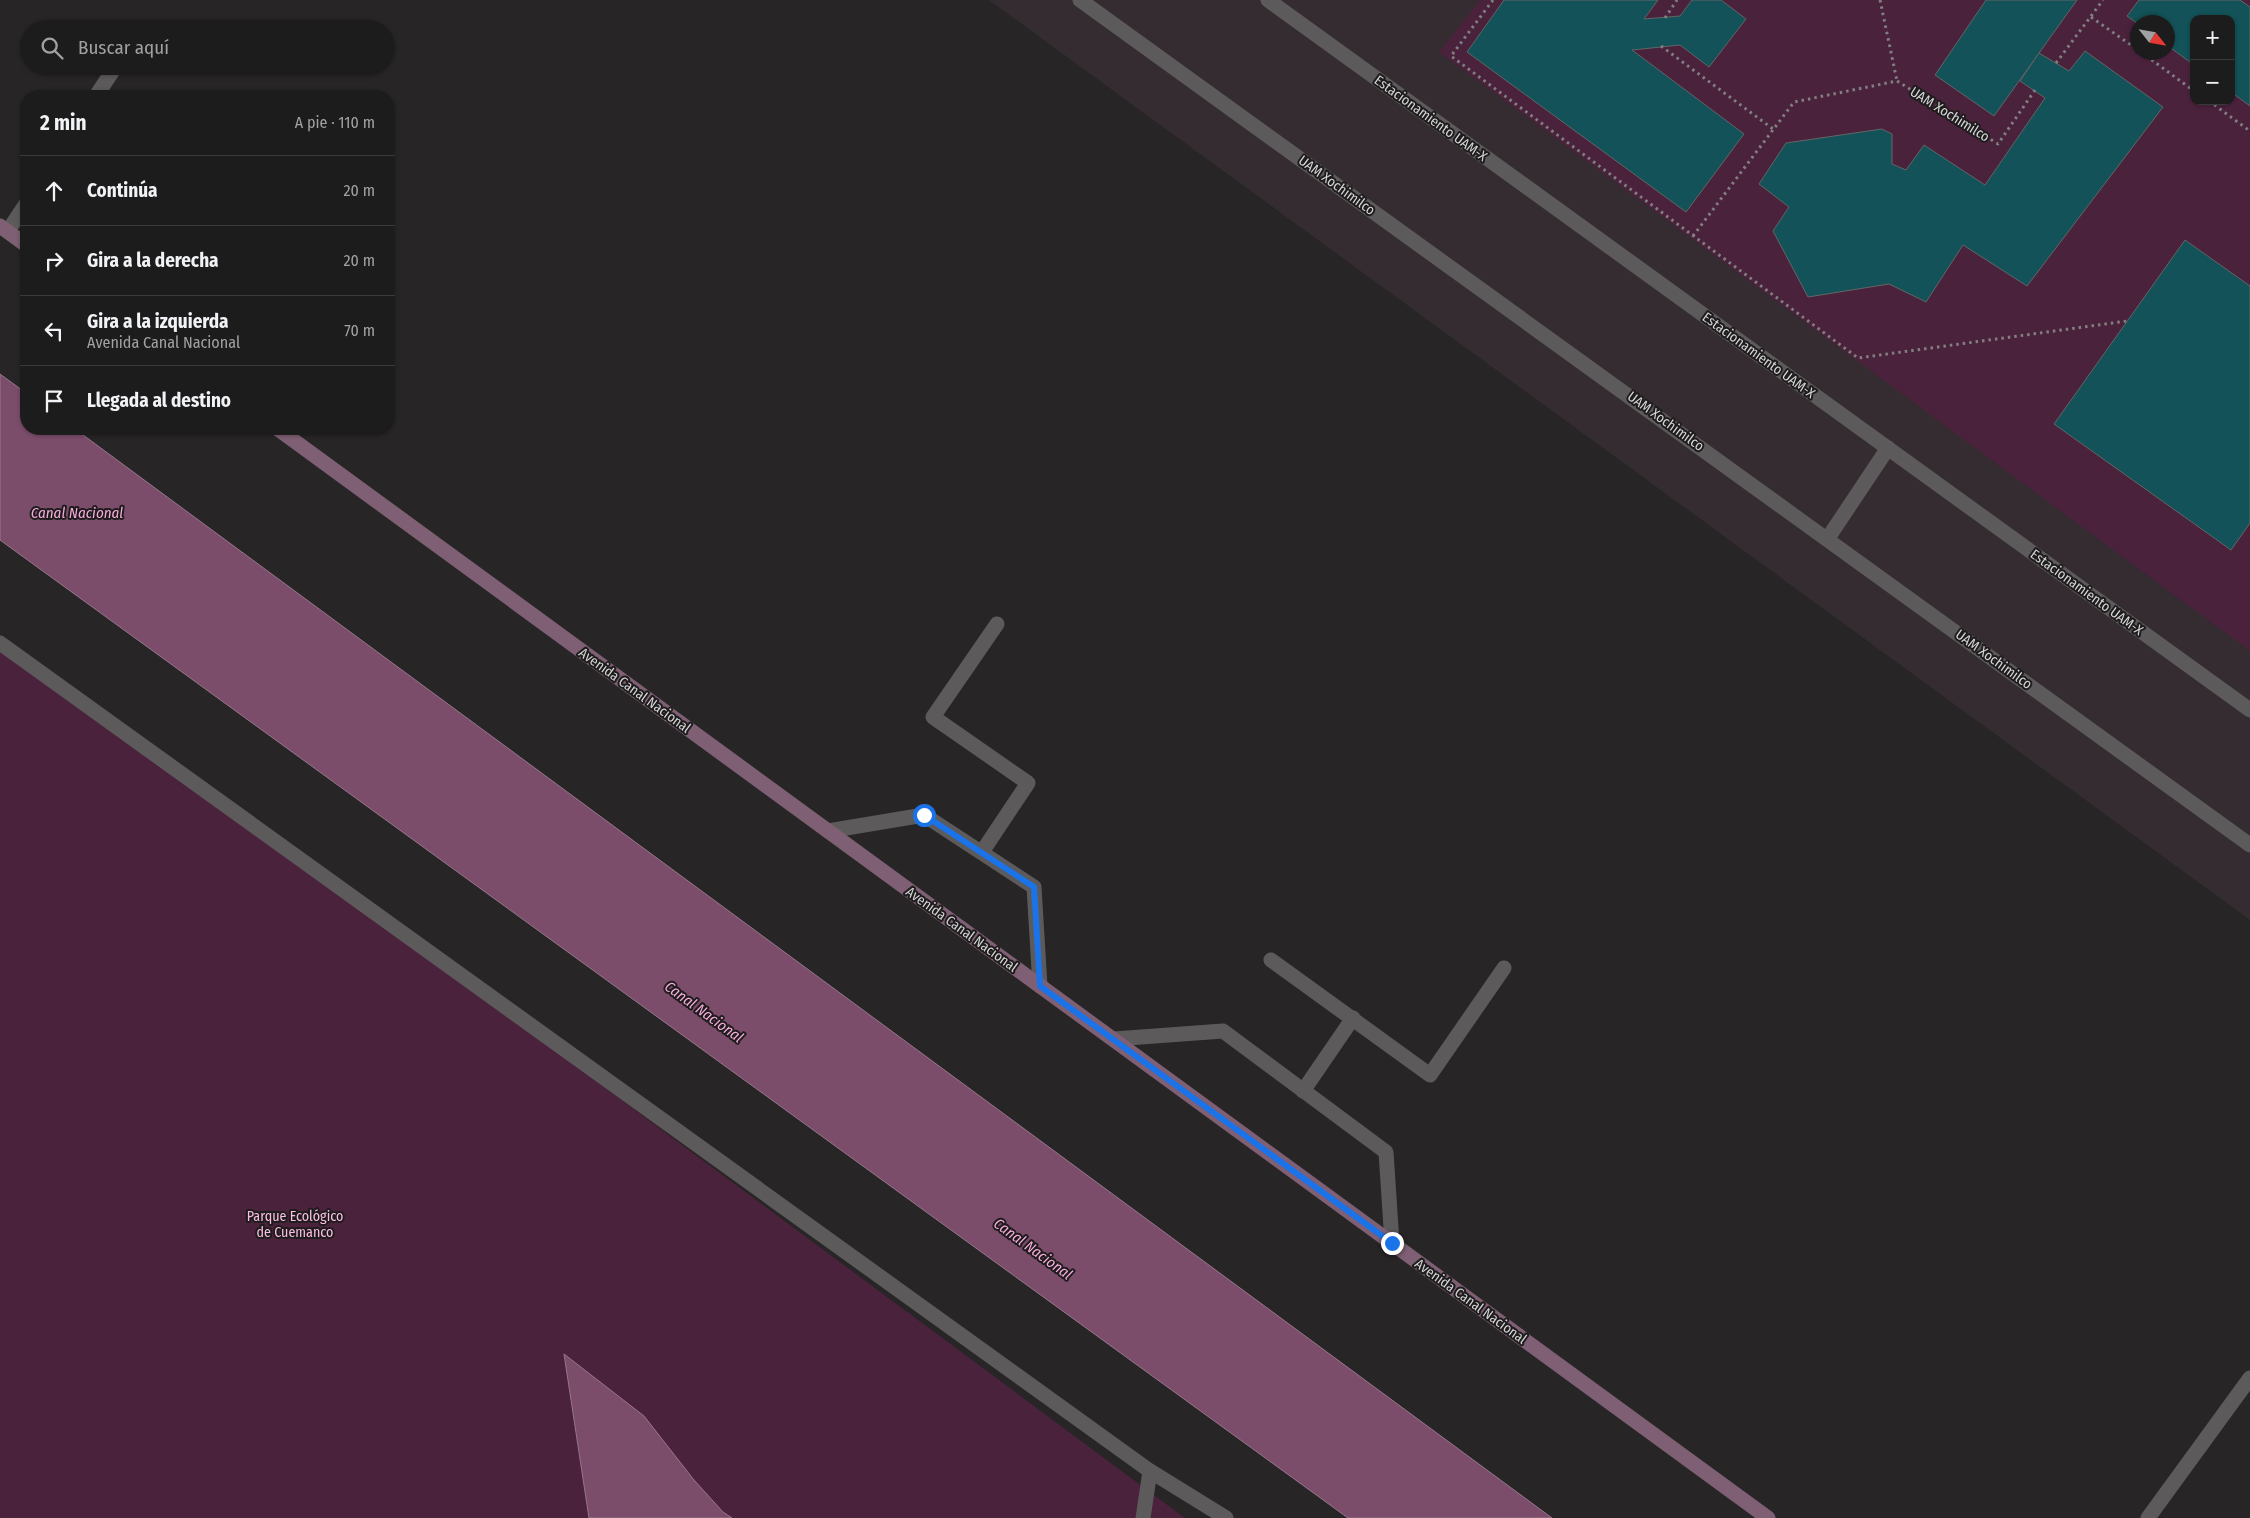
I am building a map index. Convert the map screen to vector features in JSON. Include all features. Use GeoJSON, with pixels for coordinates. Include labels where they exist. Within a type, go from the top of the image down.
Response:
{"type":"FeatureCollection","features":[{"type":"Feature","properties":{"kind":"main road"},"geometry":{"type":"LineString","coordinates":[[4,229],[20,241]]}},
{"type":"Feature","properties":{"kind":"main road","name":"Avenida Canal Nacional"},"geometry":{"type":"LineString","coordinates":[[286,435],[1768,1518]]}},
{"type":"Feature","properties":{"kind":"lane","name":"UAM Xochimilco"},"geometry":{"type":"LineString","coordinates":[[1080,0],[1828,538],[2250,845]]}},
{"type":"Feature","properties":{"kind":"lane","name":"Estacionamiento UAM-X"},"geometry":{"type":"LineString","coordinates":[[1268,0],[2250,710]]}},
{"type":"Feature","properties":{"kind":"lane"},"geometry":{"type":"LineString","coordinates":[[100,90],[110,75]]}},
{"type":"Feature","properties":{"kind":"lane"},"geometry":{"type":"LineString","coordinates":[[4,229],[20,211]]}},
{"type":"Feature","properties":{"kind":"lane"},"geometry":{"type":"LineString","coordinates":[[1828,538],[1888,448]]}},
{"type":"Feature","properties":{"kind":"lane"},"geometry":{"type":"LineString","coordinates":[[982,852],[1028,783],[933,717],[997,624]]}},
{"type":"Feature","properties":{"kind":"lane"},"geometry":{"type":"LineString","coordinates":[[0,643],[1150,1471],[1226,1518]]}},
{"type":"Feature","properties":{"kind":"lane"},"geometry":{"type":"LineString","coordinates":[[828,830],[924,815],[1034,887],[1040,986]]}},
{"type":"Feature","properties":{"kind":"lane"},"geometry":{"type":"LineString","coordinates":[[1271,960],[1430,1074],[1504,968]]}},
{"type":"Feature","properties":{"kind":"lane"},"geometry":{"type":"LineString","coordinates":[[1303,1091],[1353,1018]]}},
{"type":"Feature","properties":{"kind":"lane"},"geometry":{"type":"LineString","coordinates":[[1114,1040],[1223,1031],[1386,1152],[1392,1243]]}},
{"type":"Feature","properties":{"kind":"lane"},"geometry":{"type":"LineString","coordinates":[[2148,1518],[2250,1378]]}},
{"type":"Feature","properties":{"kind":"lane"},"geometry":{"type":"LineString","coordinates":[[1143,1518],[1150,1471]]}},
{"type":"Feature","properties":{"kind":"path"},"geometry":{"type":"LineString","coordinates":[[1493,0],[1451,56],[1858,358],[2127,321]]}},
{"type":"Feature","properties":{"kind":"path"},"geometry":{"type":"LineString","coordinates":[[1665,18],[1677,0]]}},
{"type":"Feature","properties":{"kind":"path","name":"UAM Xochimilco"},"geometry":{"type":"LineString","coordinates":[[1880,0],[1897,81]]}},
{"type":"Feature","properties":{"kind":"path"},"geometry":{"type":"LineString","coordinates":[[2056,63],[2103,0]]}},
{"type":"Feature","properties":{"kind":"path"},"geometry":{"type":"LineString","coordinates":[[2091,17],[2130,44]]}},
{"type":"Feature","properties":{"kind":"path"},"geometry":{"type":"LineString","coordinates":[[1661,46],[1773,129]]}},
{"type":"Feature","properties":{"kind":"path"},"geometry":{"type":"LineString","coordinates":[[2152,60],[2190,88]]}},
{"type":"Feature","properties":{"kind":"path","name":"UAM Xochimilco"},"geometry":{"type":"LineString","coordinates":[[1693,236],[1794,102],[1897,81],[1998,144],[2035,90]]}},
{"type":"Feature","properties":{"kind":"path"},"geometry":{"type":"LineString","coordinates":[[2214,105],[2250,131]]}},
{"type":"Feature","properties":{"kind":"shaded area"},"geometry":{"type":"Polygon","coordinates":[[[989,0],[2250,0],[2250,920],[989,0]]]}},
{"type":"Feature","properties":{"kind":"green space"},"geometry":{"type":"Polygon","coordinates":[[[1480,0],[2250,0],[2250,651],[1439,52],[1480,0]]]}},
{"type":"Feature","properties":{"kind":"green space","name":"Parque Ecológico de Cuemanco"},"geometry":{"type":"Polygon","coordinates":[[[0,639],[1185,1518],[0,1518],[0,639]]]}},
{"type":"Feature","properties":{"kind":"water","name":"Canal Nacional"},"geometry":{"type":"Polygon","coordinates":[[[0,374],[20,389],[20,435],[83,435],[1552,1518],[1348,1518],[0,540],[0,374]]]}},
{"type":"Feature","properties":{"kind":"water"},"geometry":{"type":"Polygon","coordinates":[[[564,1354],[644,1416],[694,1480],[723,1512],[732,1518],[589,1518],[564,1354]]]}},
{"type":"Feature","properties":{"kind":"building"},"geometry":{"type":"Polygon","coordinates":[[[1504,0],[1658,0],[1644,19],[1680,16],[1692,0],[1721,0],[1746,19],[1709,67],[1680,45],[1632,50],[1744,134],[1686,212],[1467,52],[1504,0]]]}},
{"type":"Feature","properties":{"kind":"building"},"geometry":{"type":"Polygon","coordinates":[[[1986,0],[2077,0],[1994,116],[1935,75],[1986,0]]]}},
{"type":"Feature","properties":{"kind":"building"},"geometry":{"type":"Polygon","coordinates":[[[2139,0],[2240,0],[2250,7],[2250,106],[2235,95],[2235,15],[2190,15],[2190,62],[2175,51],[2175,15],[2130,15],[2130,18],[2127,16],[2139,0]]]}},
{"type":"Feature","properties":{"kind":"building"},"geometry":{"type":"Polygon","coordinates":[[[2085,51],[2163,107],[2027,286],[1963,245],[1926,302],[1889,284],[1808,297],[1773,231],[1789,207],[1759,184],[1786,143],[1882,129],[1892,134],[1892,164],[1906,170],[1924,145],[1985,185],[2045,98],[2020,81],[2039,53],[2069,71],[2085,51]]]}},
{"type":"Feature","properties":{"kind":"building"},"geometry":{"type":"Polygon","coordinates":[[[2185,240],[2250,286],[2250,523],[2231,550],[2054,424],[2185,240]]]}},
{"type":"Feature","properties":{"kind":"route"},"geometry":{"type":"LineString","coordinates":[[924,815],[1034,887],[1040,986],[1392,1243]]}}]}
